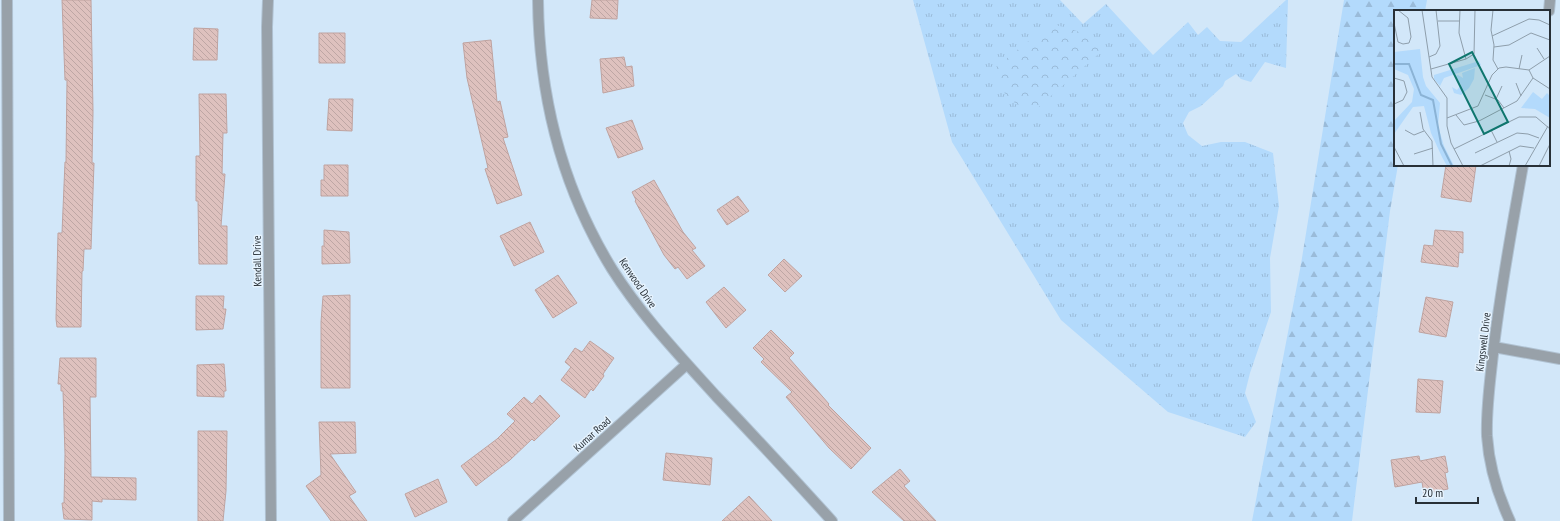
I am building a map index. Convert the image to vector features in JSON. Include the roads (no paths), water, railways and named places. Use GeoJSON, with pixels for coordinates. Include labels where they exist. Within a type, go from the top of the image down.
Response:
{"type":"FeatureCollection","features":[{"type":"Feature","properties":{"kind":"street"},"geometry":{"type":"LineString","coordinates":[[6,0],[3,152],[8,521]]}},
{"type":"Feature","properties":{"kind":"street","name":"Kendall Drive"},"geometry":{"type":"LineString","coordinates":[[268,0],[271,521]]}},
{"type":"Feature","properties":{"kind":"street","name":"Kenwood Drive"},"geometry":{"type":"LineString","coordinates":[[538,0],[538,37],[544,85],[554,133],[568,179],[588,224],[612,269],[647,319],[832,521]]}},
{"type":"Feature","properties":{"kind":"street"},"geometry":{"type":"LineString","coordinates":[[1549,10],[1550,0]]}},
{"type":"Feature","properties":{"kind":"street","name":"Kingswell Drive"},"geometry":{"type":"LineString","coordinates":[[1510,521],[1502,504],[1492,472],[1487,438],[1487,410],[1500,297],[1523,166]]}},
{"type":"Feature","properties":{"kind":"street"},"geometry":{"type":"LineString","coordinates":[[1494,347],[1560,359]]}},
{"type":"Feature","properties":{"kind":"street","name":"Kumar Road"},"geometry":{"type":"LineString","coordinates":[[513,521],[687,364]]}}]}
